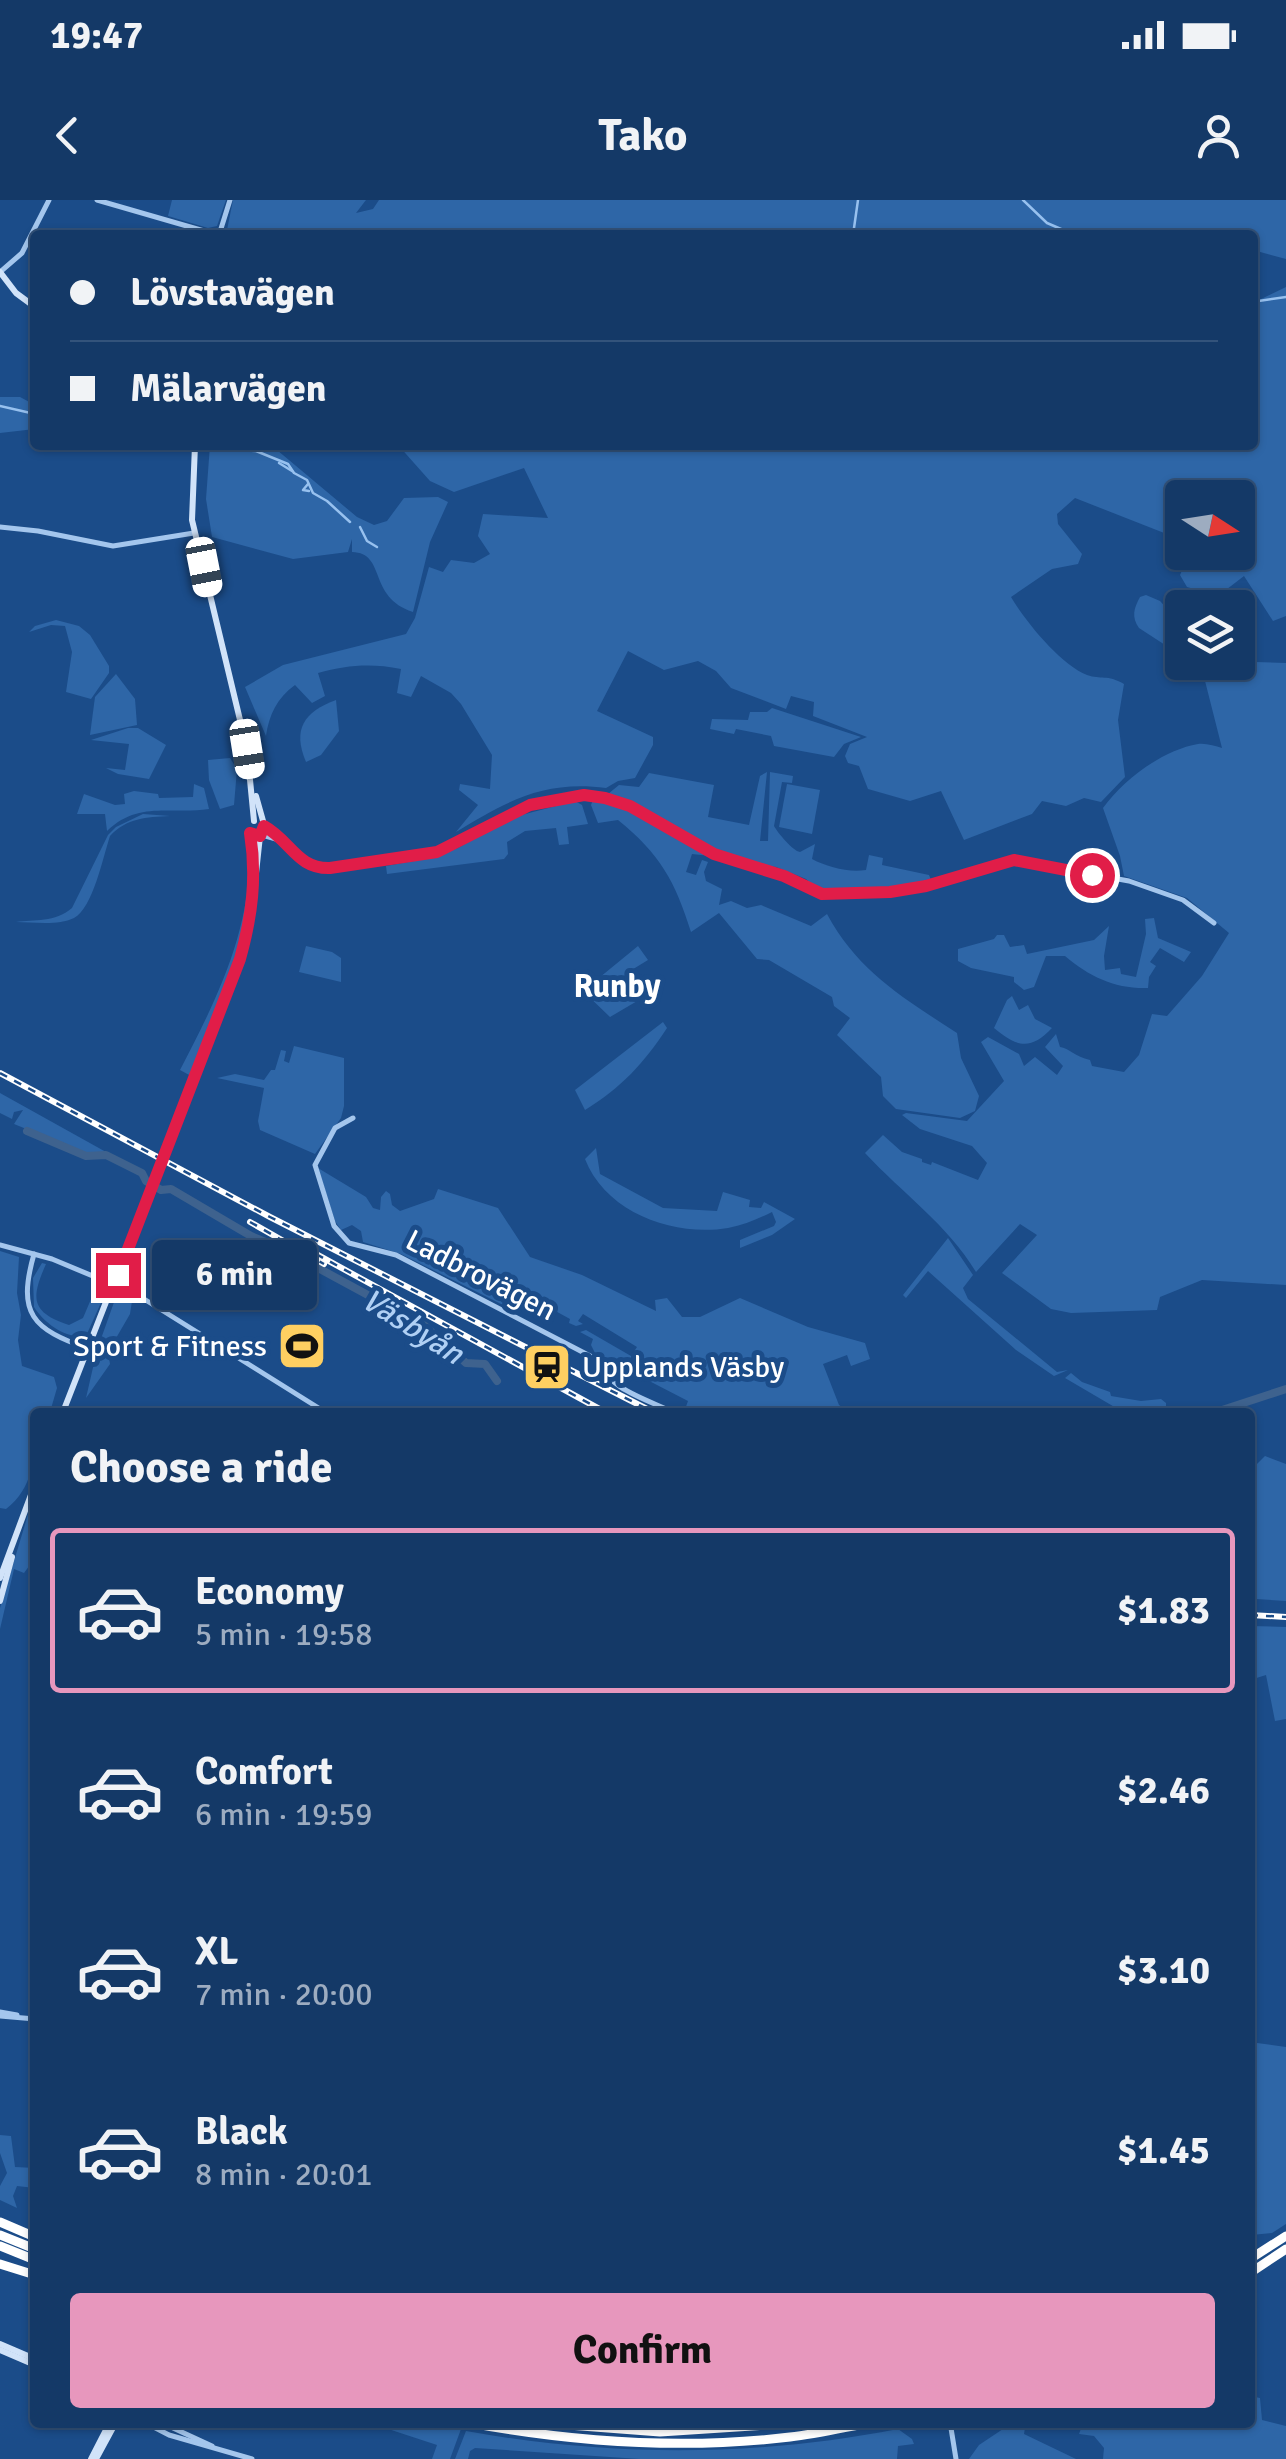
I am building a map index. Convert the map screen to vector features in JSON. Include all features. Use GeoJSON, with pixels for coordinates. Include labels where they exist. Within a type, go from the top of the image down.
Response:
{"type":"FeatureCollection","features":[{"type":"Feature","properties":{"kind":"highway"},"geometry":{"type":"LineString","coordinates":[[0,2222],[30,2235]]}},
{"type":"Feature","properties":{"kind":"highway"},"geometry":{"type":"LineString","coordinates":[[0,2235],[30,2247]]}},
{"type":"Feature","properties":{"kind":"highway"},"geometry":{"type":"LineString","coordinates":[[1255,2256],[1286,2236]]}},
{"type":"Feature","properties":{"kind":"highway"},"geometry":{"type":"LineString","coordinates":[[0,2246],[30,2258]]}},
{"type":"Feature","properties":{"kind":"highway"},"geometry":{"type":"LineString","coordinates":[[1255,2270],[1286,2250]]}},
{"type":"Feature","properties":{"kind":"highway"},"geometry":{"type":"LineString","coordinates":[[0,2264],[30,2273]]}},
{"type":"Feature","properties":{"kind":"highway"},"geometry":{"type":"LineString","coordinates":[[505,2428],[656,2443],[789,2437],[840,2428]]}},
{"type":"Feature","properties":{"kind":"highway"},"geometry":{"type":"LineString","coordinates":[[608,2428],[660,2432],[721,2428]]}},
{"type":"Feature","properties":{"kind":"main road"},"geometry":{"type":"LineString","coordinates":[[0,272],[30,303]]}},
{"type":"Feature","properties":{"kind":"main road"},"geometry":{"type":"LineString","coordinates":[[195,450],[190,506],[247,749],[254,821],[262,830]]}},
{"type":"Feature","properties":{"kind":"main road"},"geometry":{"type":"LineString","coordinates":[[65,1408],[240,959],[262,830],[252,786]]}},
{"type":"Feature","properties":{"kind":"main road"},"geometry":{"type":"LineString","coordinates":[[254,821],[250,833],[256,872]]}},
{"type":"Feature","properties":{"kind":"main road"},"geometry":{"type":"LineString","coordinates":[[250,833],[262,830]]}},
{"type":"Feature","properties":{"kind":"main road"},"geometry":{"type":"LineString","coordinates":[[0,1578],[30,1498]]}},
{"type":"Feature","properties":{"kind":"main road"},"geometry":{"type":"LineString","coordinates":[[0,1601],[23,1517]]}},
{"type":"Feature","properties":{"kind":"main road"},"geometry":{"type":"LineString","coordinates":[[0,2347],[30,2360]]}},
{"type":"Feature","properties":{"kind":"main road"},"geometry":{"type":"LineString","coordinates":[[93,2459],[110,2428]]}},
{"type":"Feature","properties":{"kind":"street"},"geometry":{"type":"LineString","coordinates":[[33,230],[48,200]]}},
{"type":"Feature","properties":{"kind":"street"},"geometry":{"type":"LineString","coordinates":[[97,200],[202,230]]}},
{"type":"Feature","properties":{"kind":"street"},"geometry":{"type":"LineString","coordinates":[[221,230],[230,200]]}},
{"type":"Feature","properties":{"kind":"street"},"geometry":{"type":"LineString","coordinates":[[0,272],[22,253],[30,237]]}},
{"type":"Feature","properties":{"kind":"street"},"geometry":{"type":"LineString","coordinates":[[0,527],[38,530],[113,546],[196,532]]}},
{"type":"Feature","properties":{"kind":"street"},"geometry":{"type":"LineString","coordinates":[[262,830],[285,842],[298,859],[316,869],[418,856],[460,842],[530,805],[584,795],[630,806],[714,854],[784,876],[822,894],[890,892],[926,886],[1014,860],[1129,881],[1183,900],[1214,923]]}},
{"type":"Feature","properties":{"kind":"street","name":"Ladbrovägen"},"geometry":{"type":"LineString","coordinates":[[353,1118],[336,1128],[314,1165],[328,1210],[341,1235],[360,1247],[396,1255],[594,1358],[607,1379],[665,1408]]}},
{"type":"Feature","properties":{"kind":"street"},"geometry":{"type":"LineString","coordinates":[[0,1245],[89,1273],[148,1301],[319,1408]]}},
{"type":"Feature","properties":{"kind":"street"},"geometry":{"type":"LineString","coordinates":[[34,1254],[26,1292],[30,1313],[46,1331],[88,1348]]}},
{"type":"Feature","properties":{"kind":"street"},"geometry":{"type":"LineString","coordinates":[[0,2014],[30,2019]]}},
{"type":"Feature","properties":{"kind":"street"},"geometry":{"type":"LineString","coordinates":[[156,2428],[252,2459]]}},
{"type":"Feature","properties":{"kind":"street"},"geometry":{"type":"LineString","coordinates":[[174,2428],[228,2452]]}},
{"type":"Feature","properties":{"kind":"street"},"geometry":{"type":"LineString","coordinates":[[951,2428],[956,2459]]}},
{"type":"Feature","properties":{"kind":"shaded area"},"geometry":{"type":"Polygon","coordinates":[[[172,200],[226,200],[217,226],[208,228],[168,216],[172,200]]]}},
{"type":"Feature","properties":{"kind":"shaded area"},"geometry":{"type":"Polygon","coordinates":[[[233,200],[366,200],[356,213],[373,209],[379,200],[1286,200],[1286,259],[1258,251],[1258,230],[227,230],[233,200]]]}},
{"type":"Feature","properties":{"kind":"shaded area"},"geometry":{"type":"Polygon","coordinates":[[[1286,287],[1286,616],[1273,621],[1244,576],[1226,590],[1197,590],[1187,587],[1180,575],[1182,570],[1255,570],[1255,480],[1165,480],[1165,533],[1075,498],[1057,514],[1058,524],[1082,554],[1078,564],[1052,569],[1011,597],[1034,630],[1066,662],[1087,675],[1124,684],[1118,720],[1125,777],[1101,802],[1084,798],[1066,806],[1042,801],[1032,814],[964,840],[941,791],[910,801],[868,789],[859,766],[848,763],[845,756],[850,744],[867,737],[813,716],[814,702],[791,696],[786,709],[731,688],[716,671],[698,661],[664,670],[628,651],[597,711],[653,737],[653,745],[635,778],[606,788],[564,787],[527,795],[456,832],[478,805],[459,790],[460,784],[490,789],[492,755],[451,693],[421,676],[411,697],[397,693],[401,669],[369,666],[329,670],[318,673],[325,696],[312,703],[295,685],[283,696],[272,714],[266,736],[245,687],[283,665],[406,634],[415,618],[429,567],[443,572],[451,560],[474,563],[490,554],[478,536],[483,514],[548,518],[524,468],[454,492],[430,481],[402,450],[1258,450],[1258,300],[1286,287]]]}},
{"type":"Feature","properties":{"kind":"shaded area"},"geometry":{"type":"Polygon","coordinates":[[[0,397],[20,397],[30,402],[30,430],[0,433],[0,397]]]}},
{"type":"Feature","properties":{"kind":"shaded area"},"geometry":{"type":"Polygon","coordinates":[[[210,450],[277,450],[357,517],[374,525],[387,521],[404,498],[438,497],[448,502],[430,542],[413,612],[389,596],[370,560],[352,552],[352,539],[348,552],[293,559],[212,537],[206,499],[210,450]]]}},
{"type":"Feature","properties":{"kind":"shaded area"},"geometry":{"type":"Polygon","coordinates":[[[1146,595],[1165,606],[1165,645],[1139,628],[1134,616],[1140,597],[1146,595]]]}},
{"type":"Feature","properties":{"kind":"shaded area"},"geometry":{"type":"Polygon","coordinates":[[[56,620],[79,626],[90,635],[109,666],[109,673],[91,699],[66,692],[72,652],[65,626],[51,625],[29,632],[35,626],[56,620]]]}},
{"type":"Feature","properties":{"kind":"shaded area"},"geometry":{"type":"Polygon","coordinates":[[[1255,662],[1286,663],[1286,1285],[1202,1280],[1160,1297],[1157,1310],[1071,1313],[1051,1309],[1002,1273],[1037,1235],[1020,1224],[976,1272],[938,1224],[865,1153],[883,1135],[902,1152],[922,1162],[932,1162],[978,1180],[987,1163],[972,1146],[920,1129],[902,1115],[967,1121],[1004,1081],[981,1042],[988,1037],[1019,1054],[1024,1066],[1035,1057],[1057,1075],[1063,1066],[1045,1047],[1056,1034],[1060,1047],[1090,1060],[1092,1066],[1124,1072],[1139,1055],[1152,1014],[1167,1016],[1202,976],[1229,933],[1187,898],[1124,876],[1103,808],[1133,777],[1171,752],[1198,744],[1222,748],[1205,680],[1255,680],[1255,662]]]}},
{"type":"Feature","properties":{"kind":"shaded area"},"geometry":{"type":"Polygon","coordinates":[[[116,674],[135,699],[137,725],[90,735],[95,697],[116,674]]]}},
{"type":"Feature","properties":{"kind":"shaded area"},"geometry":{"type":"Polygon","coordinates":[[[336,700],[339,731],[321,755],[306,762],[300,740],[304,723],[316,710],[336,700]]]}},
{"type":"Feature","properties":{"kind":"shaded area"},"geometry":{"type":"Polygon","coordinates":[[[772,708],[861,737],[844,744],[834,757],[774,746],[771,736],[710,729],[712,719],[748,720],[750,712],[767,712],[772,708]]]}},
{"type":"Feature","properties":{"kind":"shaded area"},"geometry":{"type":"Polygon","coordinates":[[[138,728],[166,745],[149,779],[106,768],[125,770],[129,744],[91,740],[138,728]]]}},
{"type":"Feature","properties":{"kind":"shaded area"},"geometry":{"type":"Polygon","coordinates":[[[230,758],[237,769],[234,805],[220,809],[209,780],[208,760],[230,758]]]}},
{"type":"Feature","properties":{"kind":"shaded area"},"geometry":{"type":"Polygon","coordinates":[[[767,772],[760,841],[768,841],[770,772],[793,776],[792,783],[782,782],[774,826],[797,851],[815,844],[812,859],[831,867],[866,870],[869,855],[883,858],[882,865],[929,875],[931,880],[944,879],[891,889],[816,888],[806,879],[776,867],[747,863],[716,851],[635,803],[608,794],[619,785],[639,787],[649,773],[714,785],[708,817],[749,825],[760,776],[767,772]]]}},
{"type":"Feature","properties":{"kind":"shaded area"},"geometry":{"type":"Polygon","coordinates":[[[194,784],[204,788],[209,809],[143,812],[119,821],[107,831],[105,814],[77,814],[84,794],[115,805],[125,804],[124,794],[134,791],[158,794],[159,798],[193,797],[194,784]]]}},
{"type":"Feature","properties":{"kind":"shaded area"},"geometry":{"type":"Polygon","coordinates":[[[787,784],[820,790],[812,834],[779,827],[787,784]]]}},
{"type":"Feature","properties":{"kind":"shaded area"},"geometry":{"type":"Polygon","coordinates":[[[593,800],[640,815],[711,856],[692,854],[686,872],[696,875],[702,860],[708,862],[706,881],[722,889],[719,905],[731,901],[747,908],[761,905],[811,926],[827,914],[868,968],[901,996],[957,1033],[961,1058],[979,1096],[975,1111],[960,1118],[896,1109],[883,1096],[881,1077],[837,1035],[850,1018],[834,1006],[832,997],[769,960],[757,959],[719,913],[691,932],[672,883],[655,857],[618,820],[598,823],[591,805],[593,800]]]}},
{"type":"Feature","properties":{"kind":"shaded area"},"geometry":{"type":"Polygon","coordinates":[[[575,801],[582,805],[588,824],[567,827],[569,844],[559,845],[556,828],[525,831],[507,842],[508,854],[504,859],[387,874],[386,866],[458,848],[510,818],[575,801]]]}},
{"type":"Feature","properties":{"kind":"shaded area"},"geometry":{"type":"Polygon","coordinates":[[[143,814],[170,816],[130,822],[110,836],[92,893],[74,918],[61,922],[16,922],[52,918],[72,908],[108,835],[116,827],[143,814]]]}},
{"type":"Feature","properties":{"kind":"shaded area"},"geometry":{"type":"Polygon","coordinates":[[[249,840],[251,871],[243,931],[191,1076],[180,1070],[231,960],[246,902],[249,840]]]}},
{"type":"Feature","properties":{"kind":"shaded area"},"geometry":{"type":"Polygon","coordinates":[[[1154,918],[1158,938],[1191,952],[1184,962],[1160,948],[1150,962],[1156,966],[1148,988],[1104,980],[1065,956],[1046,956],[1034,987],[1024,990],[1014,982],[1014,977],[971,968],[958,961],[958,949],[997,935],[1004,935],[1010,947],[1024,945],[1027,954],[1094,940],[1109,926],[1105,970],[1120,968],[1121,974],[1136,977],[1146,934],[1145,919],[1154,918]]]}},
{"type":"Feature","properties":{"kind":"shaded area"},"geometry":{"type":"Polygon","coordinates":[[[306,946],[341,958],[341,982],[299,972],[306,946]]]}},
{"type":"Feature","properties":{"kind":"shaded area"},"geometry":{"type":"Polygon","coordinates":[[[638,946],[648,960],[630,971],[644,997],[610,1017],[583,991],[638,946]]]}},
{"type":"Feature","properties":{"kind":"shaded area"},"geometry":{"type":"Polygon","coordinates":[[[1012,996],[1019,1010],[1028,1005],[1035,1019],[1052,1028],[1024,1044],[1010,1040],[994,1028],[1012,996]]]}},
{"type":"Feature","properties":{"kind":"shaded area"},"geometry":{"type":"Polygon","coordinates":[[[663,1022],[667,1028],[640,1064],[621,1084],[585,1110],[575,1090],[663,1022]]]}},
{"type":"Feature","properties":{"kind":"shaded area"},"geometry":{"type":"Polygon","coordinates":[[[294,1046],[344,1058],[341,1118],[315,1154],[260,1130],[264,1088],[217,1078],[235,1074],[264,1080],[275,1070],[281,1050],[286,1051],[284,1061],[289,1063],[294,1046]]]}},
{"type":"Feature","properties":{"kind":"shaded area"},"geometry":{"type":"Polygon","coordinates":[[[0,1093],[106,1152],[83,1152],[14,1124],[23,1110],[14,1112],[12,1119],[0,1113],[0,1093]]]}},
{"type":"Feature","properties":{"kind":"shaded area"},"geometry":{"type":"Polygon","coordinates":[[[596,1148],[600,1174],[663,1208],[717,1211],[723,1192],[750,1200],[749,1207],[761,1208],[764,1202],[795,1219],[772,1235],[740,1248],[740,1240],[774,1226],[772,1212],[740,1225],[707,1230],[686,1229],[644,1217],[625,1207],[595,1178],[585,1159],[596,1148]]]}},
{"type":"Feature","properties":{"kind":"shaded area"},"geometry":{"type":"Polygon","coordinates":[[[318,1168],[380,1210],[386,1191],[392,1205],[400,1211],[434,1199],[438,1189],[498,1208],[530,1257],[582,1275],[656,1311],[655,1300],[667,1298],[682,1317],[700,1317],[740,1298],[808,1327],[865,1343],[870,1359],[851,1366],[847,1355],[823,1364],[844,1408],[685,1408],[688,1401],[595,1353],[593,1339],[580,1332],[586,1330],[631,1356],[637,1347],[583,1314],[578,1321],[583,1324],[576,1326],[519,1291],[505,1305],[501,1304],[401,1254],[363,1242],[361,1231],[352,1225],[341,1230],[318,1168]]]}},
{"type":"Feature","properties":{"kind":"shaded area"},"geometry":{"type":"Polygon","coordinates":[[[948,1238],[973,1275],[963,1288],[968,1299],[1057,1372],[1068,1370],[1054,1376],[1016,1350],[928,1271],[906,1298],[903,1295],[948,1238]]]}},
{"type":"Feature","properties":{"kind":"shaded area"},"geometry":{"type":"Polygon","coordinates":[[[0,1251],[19,1257],[18,1340],[22,1366],[54,1377],[57,1388],[51,1408],[30,1408],[29,1478],[16,1499],[6,1509],[0,1508],[0,1251]]]}},
{"type":"Feature","properties":{"kind":"shaded area"},"geometry":{"type":"Polygon","coordinates":[[[42,1263],[46,1264],[37,1302],[47,1315],[69,1325],[83,1318],[97,1285],[108,1287],[86,1336],[57,1329],[34,1307],[33,1278],[42,1263]]]}},
{"type":"Feature","properties":{"kind":"shaded area"},"geometry":{"type":"Polygon","coordinates":[[[118,1291],[132,1301],[130,1314],[108,1352],[110,1364],[86,1398],[97,1350],[118,1291]]]}},
{"type":"Feature","properties":{"kind":"shaded area"},"geometry":{"type":"Polygon","coordinates":[[[1071,1373],[1111,1396],[1141,1401],[1161,1399],[1166,1408],[1116,1408],[1065,1378],[1071,1373]]]}},
{"type":"Feature","properties":{"kind":"shaded area"},"geometry":{"type":"Polygon","coordinates":[[[1265,1456],[1286,1464],[1286,1601],[1256,1599],[1255,1466],[1265,1456]]]}},
{"type":"Feature","properties":{"kind":"shaded area"},"geometry":{"type":"Polygon","coordinates":[[[30,1508],[30,1565],[24,1573],[14,1569],[0,1629],[0,1608],[30,1508]]]}},
{"type":"Feature","properties":{"kind":"shaded area"},"geometry":{"type":"Polygon","coordinates":[[[1255,1626],[1286,1627],[1286,1719],[1275,1721],[1266,1675],[1255,1678],[1255,1626]]]}},
{"type":"Feature","properties":{"kind":"shaded area"},"geometry":{"type":"Polygon","coordinates":[[[1255,2043],[1286,2047],[1286,2224],[1272,2233],[1255,2235],[1255,2043]]]}},
{"type":"Feature","properties":{"kind":"shaded area"},"geometry":{"type":"Polygon","coordinates":[[[0,2135],[11,2136],[15,2167],[30,2168],[30,2187],[17,2186],[13,2196],[17,2208],[0,2200],[0,2186],[7,2173],[0,2153],[0,2135]]]}},
{"type":"Feature","properties":{"kind":"shaded area"},"geometry":{"type":"Polygon","coordinates":[[[1255,2397],[1260,2398],[1262,2420],[1286,2426],[1286,2459],[1103,2459],[1104,2448],[1094,2436],[1079,2434],[1081,2428],[1255,2428],[1255,2397]]]}},
{"type":"Feature","properties":{"kind":"shaded area"},"geometry":{"type":"Polygon","coordinates":[[[385,2428],[461,2429],[450,2459],[432,2459],[437,2445],[385,2428]]]}},
{"type":"Feature","properties":{"kind":"shaded area"},"geometry":{"type":"Polygon","coordinates":[[[1004,2428],[1025,2428],[1024,2434],[1076,2459],[969,2459],[979,2445],[1004,2428]]]}},
{"type":"Feature","properties":{"kind":"shaded area"},"geometry":{"type":"Polygon","coordinates":[[[898,2429],[914,2444],[898,2446],[897,2459],[640,2459],[475,2448],[468,2459],[455,2459],[466,2431],[574,2446],[682,2450],[790,2445],[898,2429]]]}},
{"type":"Feature","properties":{"kind":"waterway"},"geometry":{"type":"LineString","coordinates":[[854,230],[858,200]]}},
{"type":"Feature","properties":{"kind":"waterway"},"geometry":{"type":"LineString","coordinates":[[1023,200],[1047,223],[1063,230]]}},
{"type":"Feature","properties":{"kind":"waterway"},"geometry":{"type":"LineString","coordinates":[[1258,301],[1286,297]]}},
{"type":"Feature","properties":{"kind":"waterway"},"geometry":{"type":"LineString","coordinates":[[0,406],[30,413]]}},
{"type":"Feature","properties":{"kind":"waterway"},"geometry":{"type":"LineString","coordinates":[[238,450],[256,451],[288,464],[294,473],[307,480],[313,493],[350,522]]}},
{"type":"Feature","properties":{"kind":"waterway"},"geometry":{"type":"LineString","coordinates":[[279,463],[292,471]]}},
{"type":"Feature","properties":{"kind":"waterway"},"geometry":{"type":"LineString","coordinates":[[308,484],[303,490],[309,491]]}},
{"type":"Feature","properties":{"kind":"waterway"},"geometry":{"type":"LineString","coordinates":[[360,527],[367,541],[377,547]]}},
{"type":"Feature","properties":{"kind":"waterway","name":"Väsbyån"},"geometry":{"type":"LineString","coordinates":[[27,1131],[86,1156],[106,1155],[142,1173],[146,1181],[161,1190],[171,1189],[251,1236],[283,1249],[425,1326],[466,1363],[485,1364],[497,1381]]}},
{"type":"Feature","properties":{"kind":"waterway","name":"Väsbyån"},"geometry":{"type":"LineString","coordinates":[[1228,1408],[1286,1389]]}},
{"type":"Feature","properties":{"kind":"railway"},"geometry":{"type":"LineString","coordinates":[[0,1073],[270,1217],[645,1408]]}},
{"type":"Feature","properties":{"kind":"railway"},"geometry":{"type":"LineString","coordinates":[[250,1222],[324,1264]]}},
{"type":"Feature","properties":{"kind":"railway"},"geometry":{"type":"LineString","coordinates":[[316,1254],[598,1408]]}},
{"type":"Feature","properties":{"kind":"railway"},"geometry":{"type":"LineString","coordinates":[[1255,1615],[1286,1617]]}},
{"type":"Feature","properties":{"kind":"place","name":"Sport & Fitness"},"geometry":{"type":"Point","coordinates":[302,1346]}},
{"type":"Feature","properties":{"kind":"place","name":"Upplands Väsby"},"geometry":{"type":"Point","coordinates":[547,1367]}},
{"type":"Feature","properties":{"kind":"district","name":"Runby"},"geometry":{"type":"Point","coordinates":[617,986]}},
{"type":"Feature","properties":{"kind":"route"},"geometry":{"type":"LineString","coordinates":[[118,1275],[240,959],[256,872],[250,833],[260,836],[264,826],[280,836],[304,864],[316,869],[330,868],[437,852],[530,805],[584,795],[630,806],[714,854],[784,876],[822,894],[890,892],[926,886],[1014,860],[1092,875]]}}]}
